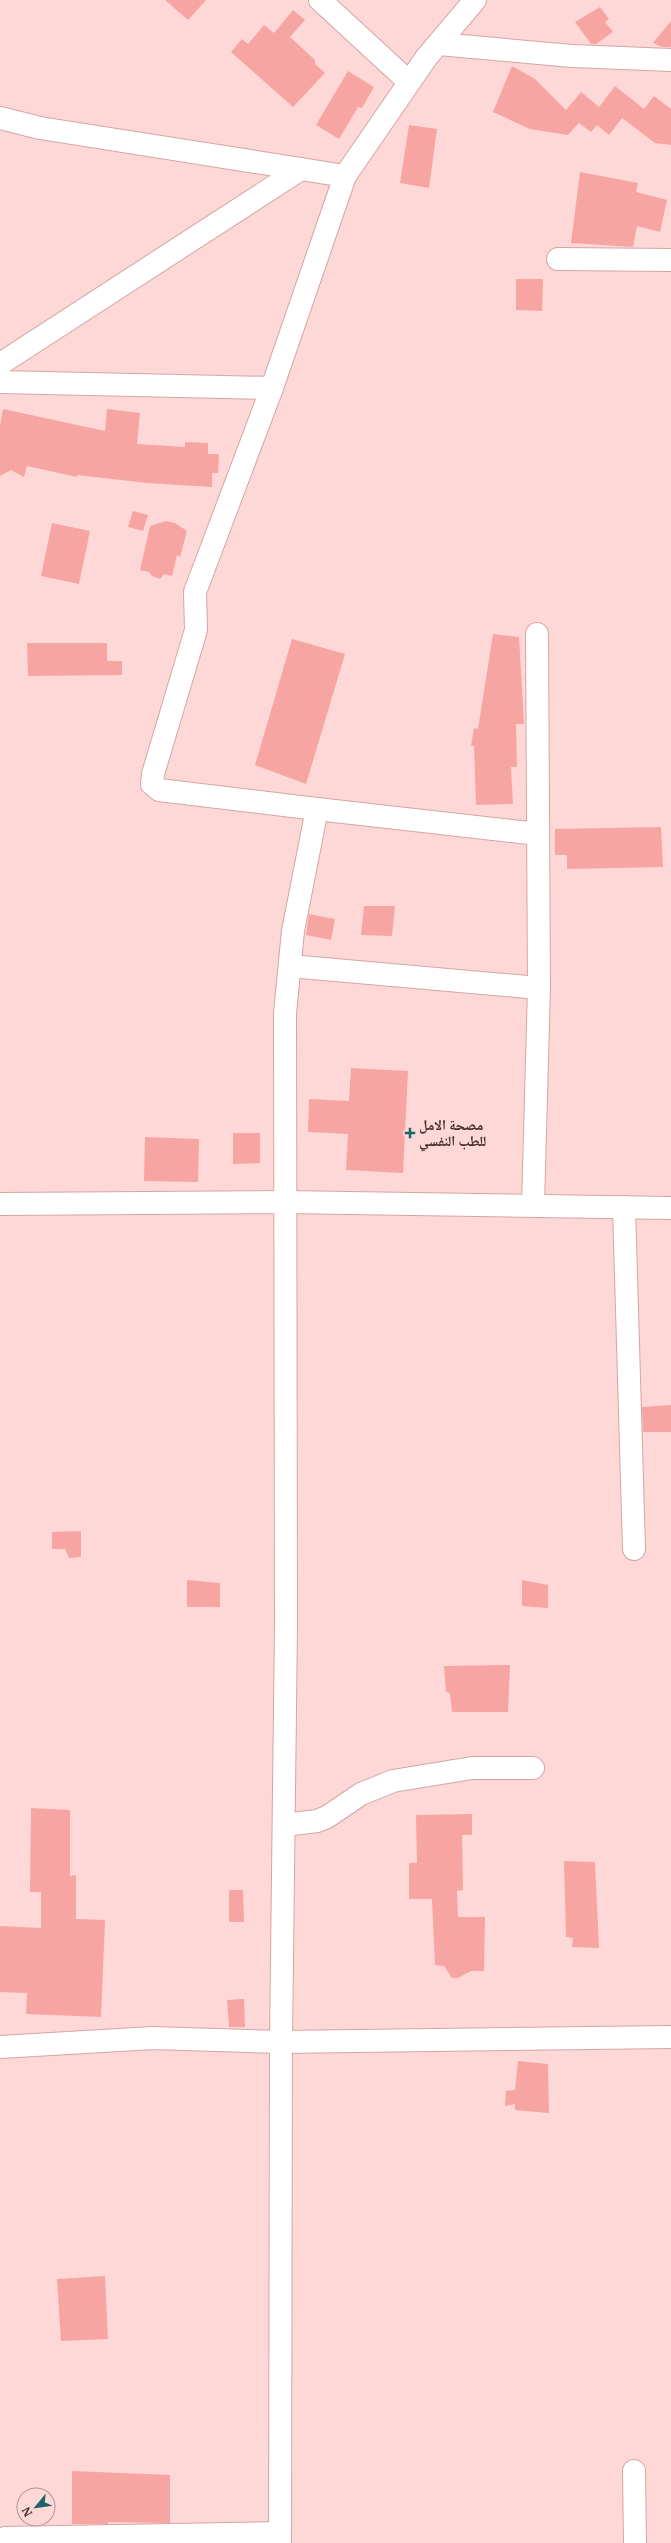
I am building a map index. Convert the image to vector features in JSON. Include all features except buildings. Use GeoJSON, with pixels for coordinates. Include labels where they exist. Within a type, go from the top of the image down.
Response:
{"type":"FeatureCollection","features":[{"type":"Feature","properties":{"kind":"street"},"geometry":{"type":"LineString","coordinates":[[320,0],[410,82]]}},
{"type":"Feature","properties":{"kind":"street"},"geometry":{"type":"LineString","coordinates":[[475,0],[410,82],[345,176],[272,388],[195,592],[196,630],[153,774],[152,784],[159,790],[538,834]]}},
{"type":"Feature","properties":{"kind":"street"},"geometry":{"type":"LineString","coordinates":[[439,44],[572,56],[671,60]]}},
{"type":"Feature","properties":{"kind":"street"},"geometry":{"type":"LineString","coordinates":[[0,118],[40,128],[345,176]]}},
{"type":"Feature","properties":{"kind":"street"},"geometry":{"type":"LineString","coordinates":[[0,364],[301,169]]}},
{"type":"Feature","properties":{"kind":"street"},"geometry":{"type":"LineString","coordinates":[[558,259],[671,260]]}},
{"type":"Feature","properties":{"kind":"street"},"geometry":{"type":"LineString","coordinates":[[0,382],[272,388]]}},
{"type":"Feature","properties":{"kind":"street"},"geometry":{"type":"LineString","coordinates":[[533,1204],[539,988],[537,634]]}},
{"type":"Feature","properties":{"kind":"street"},"geometry":{"type":"LineString","coordinates":[[5,2538],[280,2538],[281,2042],[285,1825],[286,1624],[284,1202],[285,1013],[293,931],[317,809]]}},
{"type":"Feature","properties":{"kind":"street"},"geometry":{"type":"LineString","coordinates":[[290,966],[539,988]]}},
{"type":"Feature","properties":{"kind":"street"},"geometry":{"type":"LineString","coordinates":[[0,1204],[284,1202],[533,1204],[671,1208]]}},
{"type":"Feature","properties":{"kind":"street"},"geometry":{"type":"LineString","coordinates":[[624,1207],[634,1549]]}},
{"type":"Feature","properties":{"kind":"street"},"geometry":{"type":"LineString","coordinates":[[285,1825],[317,1821],[327,1817],[361,1794],[393,1781],[472,1768],[533,1768]]}},
{"type":"Feature","properties":{"kind":"street"},"geometry":{"type":"LineString","coordinates":[[0,2047],[153,2038],[281,2042],[671,2037]]}},
{"type":"Feature","properties":{"kind":"street"},"geometry":{"type":"LineString","coordinates":[[634,2471],[635,2543]]}},
{"type":"Feature","properties":{"kind":"place","name":"مصحة الامل للطب النفسي"},"geometry":{"type":"Point","coordinates":[410,1133]}}]}
